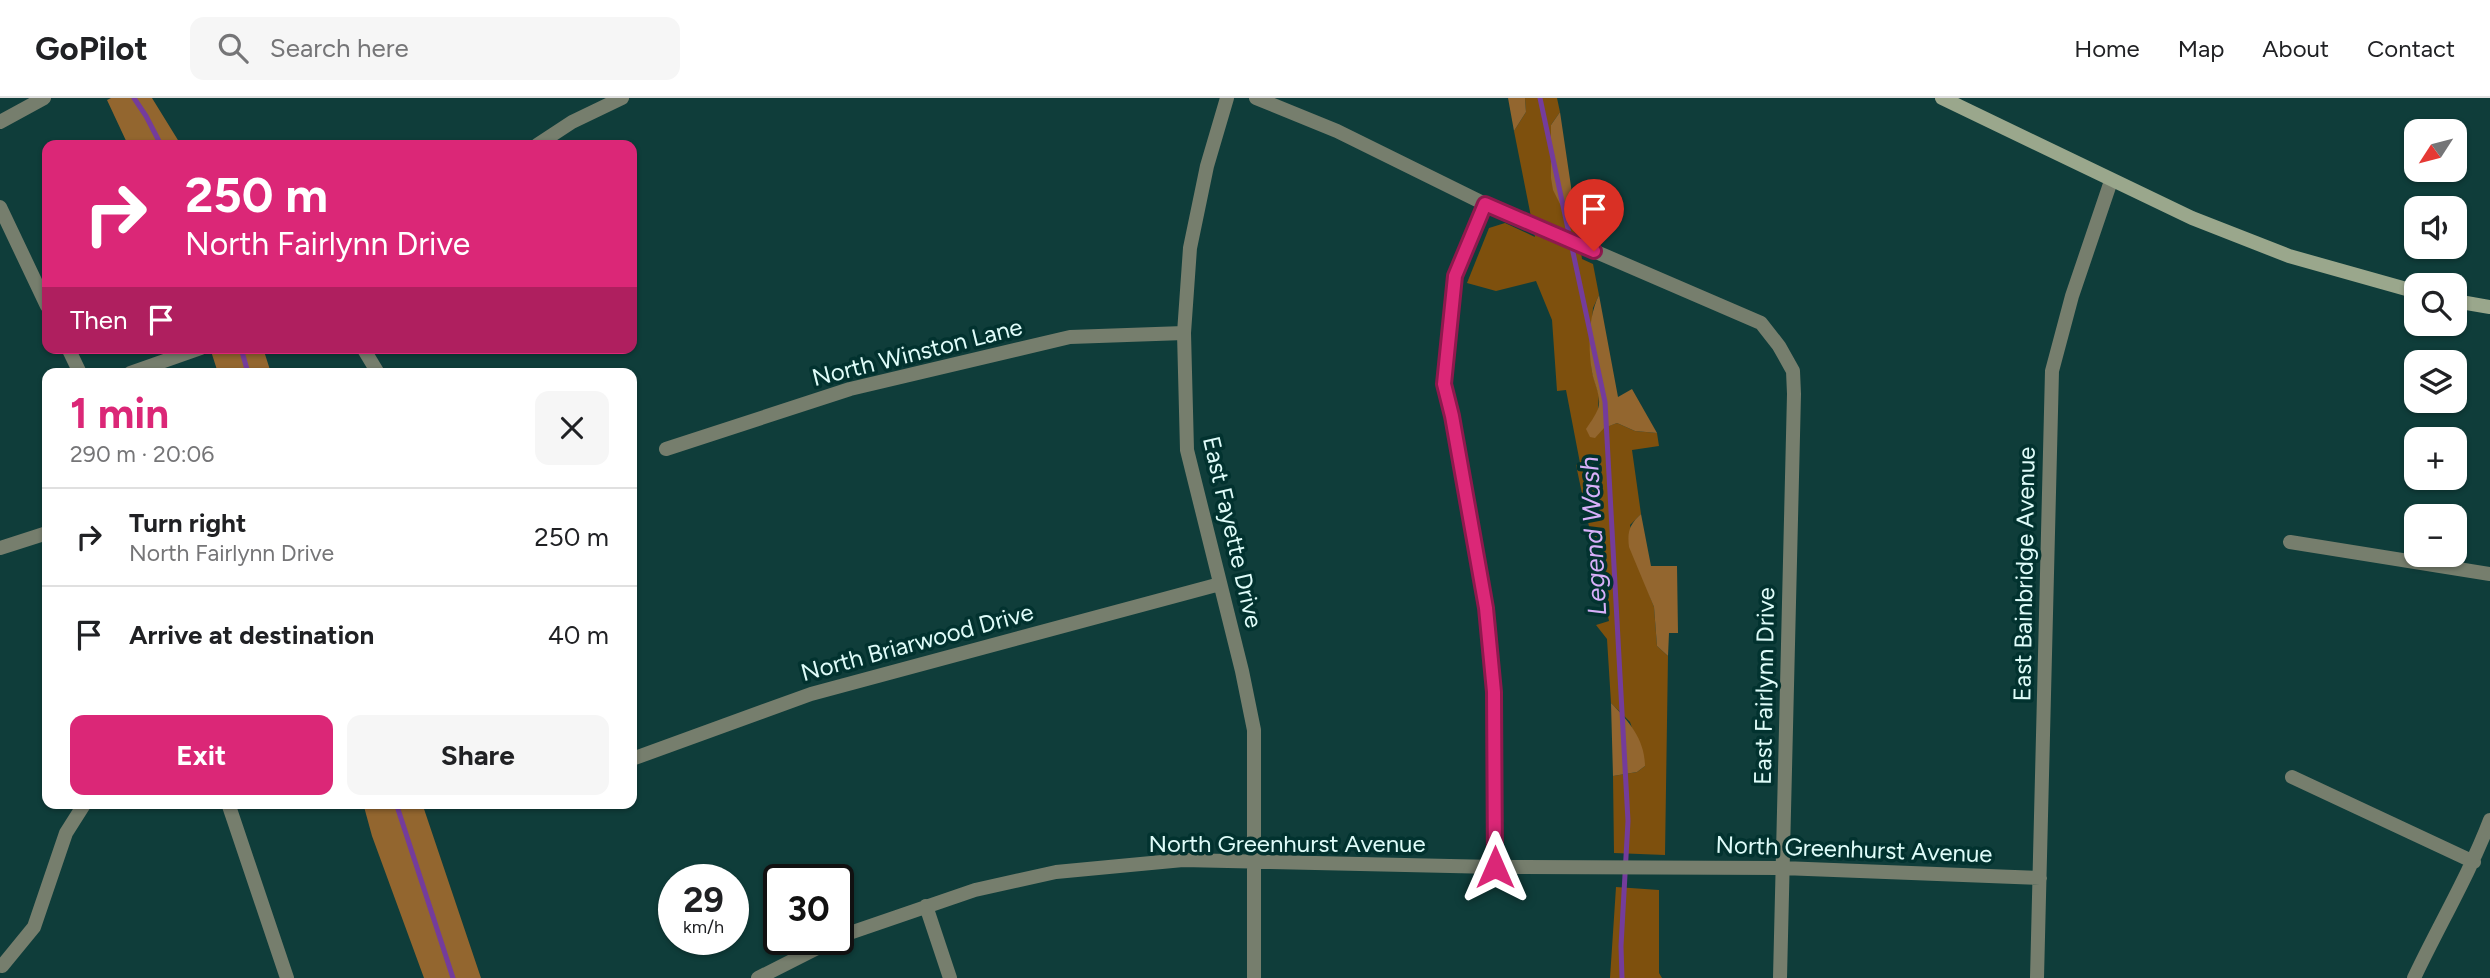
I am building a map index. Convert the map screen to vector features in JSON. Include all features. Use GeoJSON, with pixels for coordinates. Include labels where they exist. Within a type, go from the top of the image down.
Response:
{"type":"FeatureCollection","features":[{"type":"Feature","properties":{"kind":"main road"},"geometry":{"type":"LineString","coordinates":[[1942,98],[2192,218],[2289,256],[2404,288]]}},
{"type":"Feature","properties":{"kind":"main road"},"geometry":{"type":"LineString","coordinates":[[2467,303],[2490,307]]}},
{"type":"Feature","properties":{"kind":"street"},"geometry":{"type":"LineString","coordinates":[[0,122],[44,98]]}},
{"type":"Feature","properties":{"kind":"street"},"geometry":{"type":"LineString","coordinates":[[545,140],[572,122],[622,98]]}},
{"type":"Feature","properties":{"kind":"street","name":"East Fayette Drive"},"geometry":{"type":"LineString","coordinates":[[1227,98],[1207,166],[1190,248],[1184,333],[1186,450],[1242,671],[1254,730],[1254,978]]}},
{"type":"Feature","properties":{"kind":"street","name":"East Fairlynn Drive"},"geometry":{"type":"LineString","coordinates":[[1256,98],[1337,131],[1485,204],[1760,323],[1779,346],[1793,371],[1794,394],[1780,978]]}},
{"type":"Feature","properties":{"kind":"street","name":"East Bainbridge Avenue"},"geometry":{"type":"LineString","coordinates":[[2037,978],[2052,371],[2072,296],[2111,181]]}},
{"type":"Feature","properties":{"kind":"street"},"geometry":{"type":"LineString","coordinates":[[1485,204],[1455,276],[1444,384],[1486,608],[1494,692],[1495,867]]}},
{"type":"Feature","properties":{"kind":"street"},"geometry":{"type":"LineString","coordinates":[[0,207],[42,295]]}},
{"type":"Feature","properties":{"kind":"street","name":"North Winston Lane"},"geometry":{"type":"LineString","coordinates":[[666,449],[850,389],[1070,337],[1184,333]]}},
{"type":"Feature","properties":{"kind":"street"},"geometry":{"type":"LineString","coordinates":[[144,368],[184,354]]}},
{"type":"Feature","properties":{"kind":"street"},"geometry":{"type":"LineString","coordinates":[[0,548],[42,535]]}},
{"type":"Feature","properties":{"kind":"street"},"geometry":{"type":"LineString","coordinates":[[2290,542],[2490,574]]}},
{"type":"Feature","properties":{"kind":"street","name":"North Briarwood Drive"},"geometry":{"type":"LineString","coordinates":[[637,757],[811,694],[1220,584]]}},
{"type":"Feature","properties":{"kind":"street"},"geometry":{"type":"LineString","coordinates":[[2292,777],[2474,862]]}},
{"type":"Feature","properties":{"kind":"street"},"geometry":{"type":"LineString","coordinates":[[2,965],[34,927],[66,833],[81,809]]}},
{"type":"Feature","properties":{"kind":"street"},"geometry":{"type":"LineString","coordinates":[[230,809],[287,978]]}},
{"type":"Feature","properties":{"kind":"street"},"geometry":{"type":"LineString","coordinates":[[2414,978],[2438,927],[2474,862],[2490,821]]}},
{"type":"Feature","properties":{"kind":"street","name":"North Greenhurst Avenue"},"geometry":{"type":"LineString","coordinates":[[854,931],[975,890],[1056,872],[1183,860],[1495,867],[1782,868],[2040,878]]}},
{"type":"Feature","properties":{"kind":"street"},"geometry":{"type":"LineString","coordinates":[[926,906],[950,978]]}},
{"type":"Feature","properties":{"kind":"street"},"geometry":{"type":"LineString","coordinates":[[758,978],[803,955]]}},
{"type":"Feature","properties":{"kind":"shaded area"},"geometry":{"type":"Polygon","coordinates":[[[152,98],[178,140],[126,140],[107,100],[152,98]]]}},
{"type":"Feature","properties":{"kind":"shaded area"},"geometry":{"type":"Polygon","coordinates":[[[1508,98],[1525,98],[1526,112],[1514,131],[1508,98]]]}},
{"type":"Feature","properties":{"kind":"shaded area"},"geometry":{"type":"Polygon","coordinates":[[[1525,98],[1557,98],[1560,112],[1551,125],[1561,206],[1577,227],[1582,259],[1593,264],[1599,295],[1593,308],[1590,346],[1603,428],[1617,423],[1635,431],[1657,433],[1659,446],[1632,450],[1641,514],[1630,525],[1643,578],[1654,607],[1657,646],[1668,656],[1665,855],[1614,853],[1613,776],[1637,772],[1645,766],[1630,722],[1611,703],[1607,639],[1596,625],[1609,621],[1576,465],[1580,463],[1566,390],[1557,391],[1552,320],[1536,281],[1496,291],[1467,283],[1489,228],[1505,223],[1535,237],[1514,131],[1526,112],[1525,98]]]}},
{"type":"Feature","properties":{"kind":"shaded area"},"geometry":{"type":"Polygon","coordinates":[[[1560,112],[1577,227],[1561,206],[1553,190],[1551,178],[1551,125],[1560,112]]]}},
{"type":"Feature","properties":{"kind":"shaded area"},"geometry":{"type":"Polygon","coordinates":[[[1599,295],[1618,397],[1632,389],[1657,433],[1635,431],[1617,423],[1604,428],[1595,438],[1590,437],[1586,429],[1599,404],[1592,372],[1590,343],[1591,323],[1599,295]]]}},
{"type":"Feature","properties":{"kind":"shaded area"},"geometry":{"type":"Polygon","coordinates":[[[212,354],[265,354],[269,368],[216,368],[212,354]]]}},
{"type":"Feature","properties":{"kind":"shaded area"},"geometry":{"type":"Polygon","coordinates":[[[1641,514],[1651,566],[1677,566],[1678,633],[1669,633],[1668,656],[1657,646],[1654,607],[1629,547],[1630,528],[1641,514]]]}},
{"type":"Feature","properties":{"kind":"shaded area"},"geometry":{"type":"Polygon","coordinates":[[[1611,703],[1630,724],[1639,739],[1645,766],[1637,772],[1613,776],[1611,703]]]}},
{"type":"Feature","properties":{"kind":"shaded area"},"geometry":{"type":"Polygon","coordinates":[[[365,809],[424,809],[481,978],[424,978],[365,809]]]}},
{"type":"Feature","properties":{"kind":"shaded area"},"geometry":{"type":"Polygon","coordinates":[[[1616,887],[1659,890],[1659,973],[1662,978],[1610,978],[1616,887]]]}},
{"type":"Feature","properties":{"kind":"waterway"},"geometry":{"type":"LineString","coordinates":[[134,98],[158,140]]}},
{"type":"Feature","properties":{"kind":"waterway","name":"Legend Wash"},"geometry":{"type":"LineString","coordinates":[[1540,98],[1605,402],[1628,821],[1621,946],[1622,978]]}},
{"type":"Feature","properties":{"kind":"waterway"},"geometry":{"type":"LineString","coordinates":[[243,354],[247,368]]}},
{"type":"Feature","properties":{"kind":"waterway"},"geometry":{"type":"LineString","coordinates":[[398,809],[453,978]]}},
{"type":"Feature","properties":{"kind":"route"},"geometry":{"type":"LineString","coordinates":[[1495,867],[1494,692],[1486,608],[1444,384],[1455,276],[1485,204],[1594,251]]}}]}
